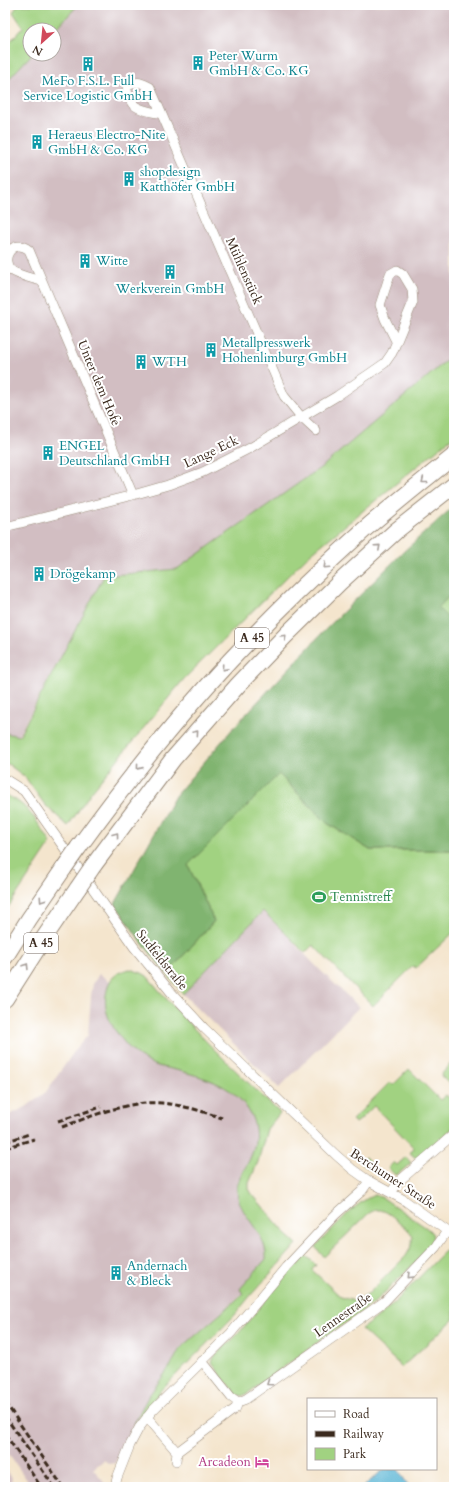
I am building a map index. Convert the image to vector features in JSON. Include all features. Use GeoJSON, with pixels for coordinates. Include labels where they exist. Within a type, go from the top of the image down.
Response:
{"type":"FeatureCollection","features":[{"type":"Feature","properties":{"kind":"highway","name":"A 45"},"geometry":{"type":"LineString","coordinates":[[5,957],[28,919],[125,784],[171,727],[242,647],[292,597],[366,529],[454,456]]}},
{"type":"Feature","properties":{"kind":"highway","name":"A 45"},"geometry":{"type":"LineString","coordinates":[[5,999],[93,866],[174,759],[238,684],[340,582],[397,530],[454,485]]}},
{"type":"Feature","properties":{"kind":"street","name":"Mühlenstück"},"geometry":{"type":"LineString","coordinates":[[161,114],[284,396],[302,418],[316,431]]}},
{"type":"Feature","properties":{"kind":"street","name":"Lange Eck"},"geometry":{"type":"LineString","coordinates":[[5,528],[168,485],[203,472],[250,448],[302,418],[385,363],[392,353],[413,302],[412,289],[403,274],[397,270],[390,274],[380,305],[396,341]]}},
{"type":"Feature","properties":{"kind":"street","name":"Unter dem Hofe"},"geometry":{"type":"LineString","coordinates":[[41,281],[133,495]]}},
{"type":"Feature","properties":{"kind":"street","name":"Sudfeldstraße"},"geometry":{"type":"LineString","coordinates":[[5,780],[24,791],[134,947],[170,991],[204,1028],[320,1140]]}},
{"type":"Feature","properties":{"kind":"street"},"geometry":{"type":"LineString","coordinates":[[391,1192],[398,1182],[454,1134]]}},
{"type":"Feature","properties":{"kind":"street","name":"Berchumer Straße"},"geometry":{"type":"LineString","coordinates":[[320,1140],[352,1169],[369,1181],[391,1192],[414,1207],[450,1234]]}},
{"type":"Feature","properties":{"kind":"street"},"geometry":{"type":"LineString","coordinates":[[115,1487],[117,1478],[130,1446],[139,1428],[147,1417],[231,1333],[286,1267],[335,1215],[362,1191],[369,1181]]}},
{"type":"Feature","properties":{"kind":"street","name":"Lennestraße"},"geometry":{"type":"LineString","coordinates":[[177,1452],[236,1408],[238,1402],[246,1398],[385,1301],[450,1234]]}},
{"type":"Feature","properties":{"kind":"street"},"geometry":{"type":"LineString","coordinates":[[202,1361],[231,1397],[238,1402]]}},
{"type":"Feature","properties":{"kind":"street"},"geometry":{"type":"LineString","coordinates":[[147,1417],[177,1452],[176,1461]]}},
{"type":"Feature","properties":{"kind":"shaded area"},"geometry":{"type":"Polygon","coordinates":[[[78,5],[454,5],[454,354],[323,466],[177,569],[104,576],[18,736],[5,733],[5,83],[25,62],[62,62],[62,22],[78,5]]]}},
{"type":"Feature","properties":{"kind":"shaded area"},"geometry":{"type":"Polygon","coordinates":[[[263,911],[319,969],[359,1007],[279,1088],[183,994],[263,911]]]}},
{"type":"Feature","properties":{"kind":"shaded area"},"geometry":{"type":"Polygon","coordinates":[[[130,969],[147,976],[177,1011],[217,1053],[280,1113],[267,1129],[258,1162],[249,1183],[249,1189],[287,1235],[240,1289],[243,1293],[180,1349],[171,1365],[148,1397],[115,1463],[109,1464],[104,1460],[93,1469],[107,1487],[32,1487],[5,1449],[5,1117],[26,1107],[46,1092],[76,1049],[88,1035],[93,984],[99,974],[110,981],[118,973],[130,969]]]}},
{"type":"Feature","properties":{"kind":"shaded area"},"geometry":{"type":"Polygon","coordinates":[[[5,1468],[12,1478],[10,1487],[5,1487],[5,1468]]]}},
{"type":"Feature","properties":{"kind":"green space"},"geometry":{"type":"Polygon","coordinates":[[[18,5],[78,5],[62,22],[22,22],[22,26],[13,12],[18,5]]]}},
{"type":"Feature","properties":{"kind":"green space"},"geometry":{"type":"Polygon","coordinates":[[[22,28],[22,62],[25,62],[5,83],[5,47],[22,28]]]}},
{"type":"Feature","properties":{"kind":"green space"},"geometry":{"type":"Polygon","coordinates":[[[454,354],[454,436],[308,556],[184,679],[91,792],[68,826],[45,805],[25,777],[5,762],[5,733],[19,736],[104,576],[177,569],[323,466],[454,354]]]}},
{"type":"Feature","properties":{"kind":"green space"},"geometry":{"type":"Polygon","coordinates":[[[454,506],[454,591],[438,608],[454,624],[454,850],[370,850],[327,823],[279,774],[188,865],[214,921],[167,974],[139,939],[115,904],[175,796],[235,726],[323,632],[403,552],[454,506]]]}},
{"type":"Feature","properties":{"kind":"green space"},"geometry":{"type":"Polygon","coordinates":[[[454,591],[454,624],[437,608],[454,591]]]}},
{"type":"Feature","properties":{"kind":"green space","name":"Tennistreff"},"geometry":{"type":"Polygon","coordinates":[[[279,774],[327,823],[370,850],[454,850],[454,932],[416,968],[413,966],[373,1006],[313,945],[305,953],[263,911],[183,994],[167,974],[214,921],[188,865],[279,774]]]}},
{"type":"Feature","properties":{"kind":"green space"},"geometry":{"type":"Polygon","coordinates":[[[5,795],[20,803],[32,815],[51,843],[5,912],[5,795]]]}},
{"type":"Feature","properties":{"kind":"green space"},"geometry":{"type":"Polygon","coordinates":[[[130,969],[147,976],[162,994],[228,1063],[280,1113],[267,1129],[258,1162],[249,1183],[249,1189],[287,1235],[297,1244],[234,1316],[162,1389],[133,1425],[148,1397],[171,1365],[180,1349],[243,1294],[240,1289],[266,1259],[262,1240],[241,1207],[238,1197],[238,1182],[254,1146],[255,1130],[251,1116],[247,1108],[240,1100],[225,1087],[206,1079],[150,1063],[130,1049],[122,1040],[108,1016],[105,1001],[108,986],[112,979],[118,973],[130,969]]]}},
{"type":"Feature","properties":{"kind":"green space"},"geometry":{"type":"Polygon","coordinates":[[[454,1060],[454,1089],[441,1075],[454,1060]]]}},
{"type":"Feature","properties":{"kind":"green space"},"geometry":{"type":"Polygon","coordinates":[[[409,1069],[440,1100],[446,1095],[454,1102],[454,1127],[417,1159],[410,1153],[414,1148],[374,1106],[359,1121],[355,1123],[352,1120],[390,1082],[393,1085],[409,1069]]]}},
{"type":"Feature","properties":{"kind":"green space"},"geometry":{"type":"Polygon","coordinates":[[[365,1157],[382,1174],[384,1172],[389,1179],[359,1162],[365,1157]]]}},
{"type":"Feature","properties":{"kind":"green space"},"geometry":{"type":"Polygon","coordinates":[[[406,1157],[411,1163],[397,1175],[388,1168],[394,1162],[397,1165],[406,1157]]]}},
{"type":"Feature","properties":{"kind":"green space"},"geometry":{"type":"Polygon","coordinates":[[[375,1195],[383,1198],[428,1229],[432,1233],[433,1237],[431,1244],[419,1259],[374,1303],[248,1393],[242,1396],[236,1394],[212,1362],[214,1357],[238,1334],[303,1257],[309,1258],[316,1265],[312,1270],[341,1297],[354,1301],[366,1296],[406,1256],[410,1249],[413,1236],[392,1216],[380,1210],[372,1211],[368,1214],[324,1257],[316,1248],[316,1246],[352,1210],[368,1198],[375,1195]]]}},
{"type":"Feature","properties":{"kind":"green space"},"geometry":{"type":"Polygon","coordinates":[[[447,1249],[454,1249],[454,1319],[402,1367],[361,1329],[382,1314],[447,1249]]]}},
{"type":"Feature","properties":{"kind":"water"},"geometry":{"type":"Polygon","coordinates":[[[383,1470],[399,1470],[409,1487],[363,1487],[383,1470]]]}},
{"type":"Feature","properties":{"kind":"railway"},"geometry":{"type":"LineString","coordinates":[[62,1127],[124,1106],[150,1103],[170,1104],[222,1118]]}},
{"type":"Feature","properties":{"kind":"railway"},"geometry":{"type":"LineString","coordinates":[[58,1121],[101,1107]]}},
{"type":"Feature","properties":{"kind":"railway"},"geometry":{"type":"LineString","coordinates":[[5,1142],[29,1134]]}},
{"type":"Feature","properties":{"kind":"railway"},"geometry":{"type":"LineString","coordinates":[[5,1148],[34,1139]]}},
{"type":"Feature","properties":{"kind":"railway"},"geometry":{"type":"LineString","coordinates":[[5,1402],[63,1487]]}},
{"type":"Feature","properties":{"kind":"railway"},"geometry":{"type":"LineString","coordinates":[[5,1416],[54,1487]]}},
{"type":"Feature","properties":{"kind":"railway"},"geometry":{"type":"LineString","coordinates":[[5,1434],[41,1487]]}},
{"type":"Feature","properties":{"kind":"place","name":"Peter Wurm GmbH & Co. KG"},"geometry":{"type":"Point","coordinates":[198,63]}},
{"type":"Feature","properties":{"kind":"place","name":"MeFo F.S.L. Full Service Logistic GmbH"},"geometry":{"type":"Point","coordinates":[88,64]}},
{"type":"Feature","properties":{"kind":"place","name":"Heraeus Electro-Nite GmbH & Co. KG"},"geometry":{"type":"Point","coordinates":[37,142]}},
{"type":"Feature","properties":{"kind":"place","name":"shopdesign Katthöfer GmbH"},"geometry":{"type":"Point","coordinates":[129,179]}},
{"type":"Feature","properties":{"kind":"place","name":"Witte"},"geometry":{"type":"Point","coordinates":[85,261]}},
{"type":"Feature","properties":{"kind":"place","name":"Werkverein GmbH"},"geometry":{"type":"Point","coordinates":[170,272]}},
{"type":"Feature","properties":{"kind":"place","name":"Metallpresswerk Hohenlimburg GmbH"},"geometry":{"type":"Point","coordinates":[211,350]}},
{"type":"Feature","properties":{"kind":"place","name":"WTH"},"geometry":{"type":"Point","coordinates":[141,362]}},
{"type":"Feature","properties":{"kind":"place","name":"ENGEL Deutschland GmbH"},"geometry":{"type":"Point","coordinates":[48,453]}},
{"type":"Feature","properties":{"kind":"place","name":"Drögekamp"},"geometry":{"type":"Point","coordinates":[39,574]}},
{"type":"Feature","properties":{"kind":"place","name":"Tennistreff"},"geometry":{"type":"Point","coordinates":[319,897]}},
{"type":"Feature","properties":{"kind":"place","name":"Andernach & Bleck"},"geometry":{"type":"Point","coordinates":[116,1273]}},
{"type":"Feature","properties":{"kind":"place","name":"Arcadeon"},"geometry":{"type":"Point","coordinates":[262,1462]}}]}
